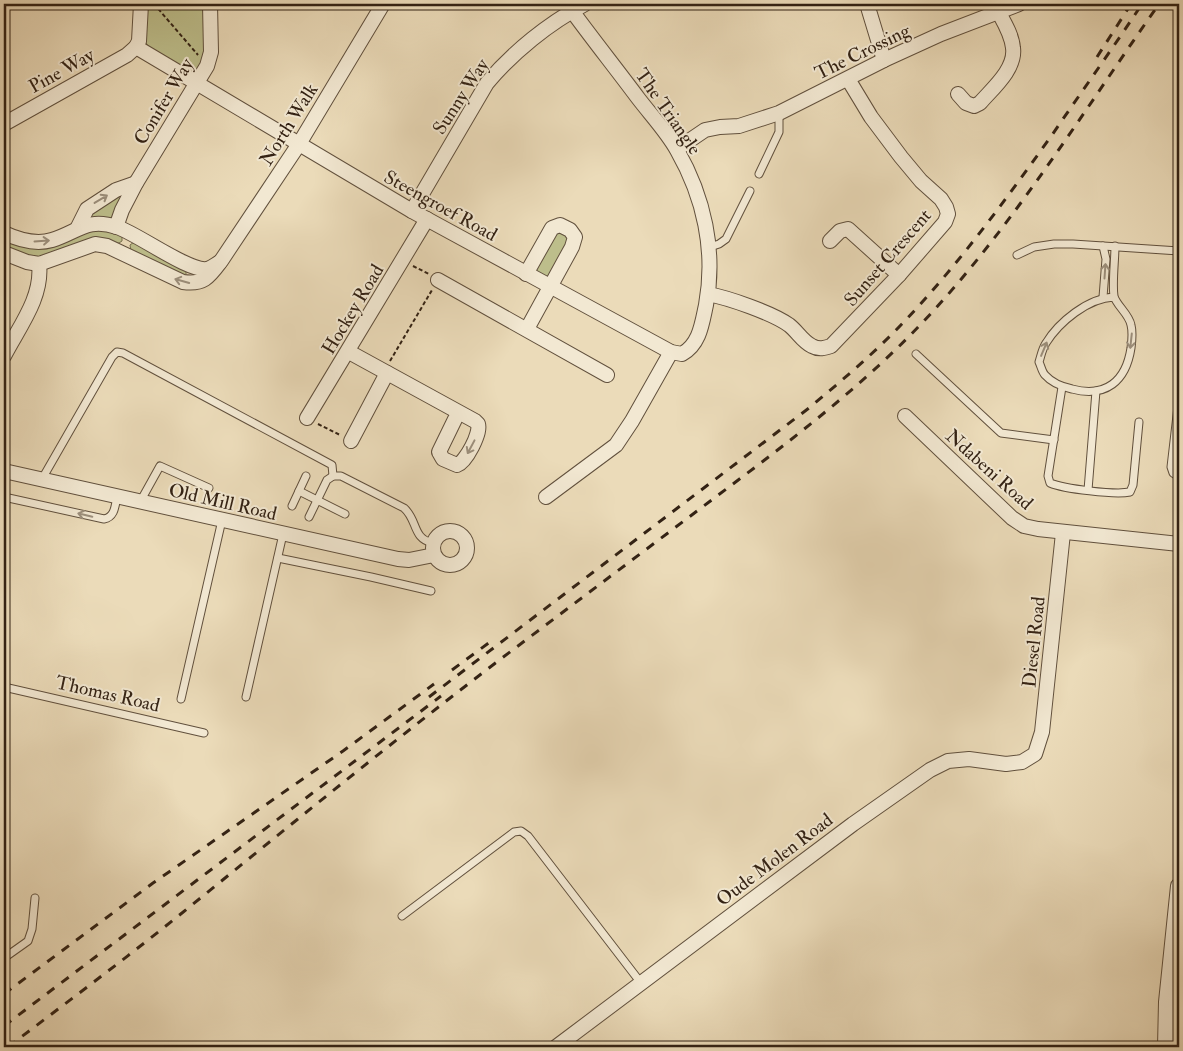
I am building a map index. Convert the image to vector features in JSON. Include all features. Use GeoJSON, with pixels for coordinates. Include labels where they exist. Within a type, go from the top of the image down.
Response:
{"type":"FeatureCollection","features":[{"type":"Feature","properties":{"kind":"street"},"geometry":{"type":"LineString","coordinates":[[141,4],[139,41],[136,47],[197,82]]}},
{"type":"Feature","properties":{"kind":"street","name":"Conifer Way"},"geometry":{"type":"LineString","coordinates":[[116,227],[122,210],[136,183],[207,66],[211,52],[210,4]]}},
{"type":"Feature","properties":{"kind":"street","name":"North Walk"},"geometry":{"type":"LineString","coordinates":[[120,252],[183,282],[195,284],[211,274],[299,144],[383,4]]}},
{"type":"Feature","properties":{"kind":"street","name":"Sunny Way"},"geometry":{"type":"LineString","coordinates":[[412,211],[487,83],[501,66],[570,7],[585,4]]}},
{"type":"Feature","properties":{"kind":"street"},"geometry":{"type":"LineString","coordinates":[[867,4],[884,60]]}},
{"type":"Feature","properties":{"kind":"street","name":"The Crossing"},"geometry":{"type":"LineString","coordinates":[[677,149],[705,130],[739,126],[779,113],[884,60],[998,11],[1019,4]]}},
{"type":"Feature","properties":{"kind":"street","name":"The Triangle"},"geometry":{"type":"LineString","coordinates":[[570,7],[677,149],[697,191],[710,247],[708,294],[698,338],[682,354],[671,352]]}},
{"type":"Feature","properties":{"kind":"street"},"geometry":{"type":"LineString","coordinates":[[958,94],[966,103],[974,106],[980,103],[1011,63],[1013,48],[1008,30],[998,11]]}},
{"type":"Feature","properties":{"kind":"street","name":"Pine Way"},"geometry":{"type":"LineString","coordinates":[[4,124],[127,55],[136,47]]}},
{"type":"Feature","properties":{"kind":"street","name":"Sunset Crescent"},"geometry":{"type":"LineString","coordinates":[[708,294],[723,296],[776,318],[790,326],[813,347],[823,349],[831,346],[899,275],[945,222],[948,214],[941,199],[921,181],[901,157],[872,117],[848,79]]}},
{"type":"Feature","properties":{"kind":"street","name":"Steengroef Road"},"geometry":{"type":"LineString","coordinates":[[197,82],[427,220],[671,352]]}},
{"type":"Feature","properties":{"kind":"street"},"geometry":{"type":"LineString","coordinates":[[78,227],[87,209],[116,190],[136,183]]}},
{"type":"Feature","properties":{"kind":"street","name":"Hockey Road"},"geometry":{"type":"LineString","coordinates":[[307,418],[349,352],[427,220]]}},
{"type":"Feature","properties":{"kind":"street"},"geometry":{"type":"LineString","coordinates":[[4,233],[26,241],[39,242],[51,240],[78,227],[99,223],[131,233],[182,262],[200,269],[207,269],[221,261]]}},
{"type":"Feature","properties":{"kind":"street"},"geometry":{"type":"LineString","coordinates":[[526,274],[552,228],[560,225],[573,233],[574,242],[527,329]]}},
{"type":"Feature","properties":{"kind":"street"},"geometry":{"type":"LineString","coordinates":[[830,241],[840,231],[848,229],[899,275]]}},
{"type":"Feature","properties":{"kind":"street"},"geometry":{"type":"LineString","coordinates":[[4,254],[26,262],[39,264],[95,244],[107,246],[120,252],[131,233]]}},
{"type":"Feature","properties":{"kind":"street"},"geometry":{"type":"LineString","coordinates":[[4,356],[36,294],[41,277],[39,264]]}},
{"type":"Feature","properties":{"kind":"street"},"geometry":{"type":"LineString","coordinates":[[438,280],[607,375]]}},
{"type":"Feature","properties":{"kind":"street"},"geometry":{"type":"LineString","coordinates":[[349,352],[458,413]]}},
{"type":"Feature","properties":{"kind":"street"},"geometry":{"type":"LineString","coordinates":[[546,497],[616,445],[632,421],[671,352]]}},
{"type":"Feature","properties":{"kind":"street"},"geometry":{"type":"LineString","coordinates":[[351,441],[385,372]]}},
{"type":"Feature","properties":{"kind":"street","name":"Ndabeni Road"},"geometry":{"type":"LineString","coordinates":[[905,416],[1012,518],[1024,526],[1063,533],[1179,544]]}},
{"type":"Feature","properties":{"kind":"street","name":"Old Mill Road"},"geometry":{"type":"LineString","coordinates":[[4,471],[398,559],[409,560],[434,549]]}},
{"type":"Feature","properties":{"kind":"street","name":"Diesel Road"},"geometry":{"type":"LineString","coordinates":[[1035,754],[1042,732],[1063,533]]}},
{"type":"Feature","properties":{"kind":"street","name":"Oude Molen Road"},"geometry":{"type":"LineString","coordinates":[[556,1047],[853,824],[930,770],[948,761],[968,760],[1006,764],[1022,762],[1035,754]]}},
{"type":"Feature","properties":{"kind":"street"},"geometry":{"type":"LineString","coordinates":[[1166,1047],[1174,980],[1179,886]]}},
{"type":"Feature","properties":{"kind":"lane"},"geometry":{"type":"LineString","coordinates":[[759,174],[779,132],[779,113]]}},
{"type":"Feature","properties":{"kind":"lane"},"geometry":{"type":"LineString","coordinates":[[710,247],[726,239],[750,191]]}},
{"type":"Feature","properties":{"kind":"lane"},"geometry":{"type":"LineString","coordinates":[[1017,255],[1027,249],[1043,245],[1073,244],[1179,251]]}},
{"type":"Feature","properties":{"kind":"lane"},"geometry":{"type":"LineString","coordinates":[[1103,246],[1106,259],[1103,298]]}},
{"type":"Feature","properties":{"kind":"lane"},"geometry":{"type":"LineString","coordinates":[[1114,297],[1103,298],[1073,314],[1057,328],[1044,345],[1039,362],[1045,375],[1062,387],[1096,391],[1111,385],[1123,374],[1129,360],[1132,336],[1131,323],[1125,311],[1114,297],[1115,246]]}},
{"type":"Feature","properties":{"kind":"lane"},"geometry":{"type":"LineString","coordinates":[[42,480],[112,357],[117,352],[123,353],[332,465],[333,476]]}},
{"type":"Feature","properties":{"kind":"lane"},"geometry":{"type":"LineString","coordinates":[[916,354],[1001,433],[1054,440]]}},
{"type":"Feature","properties":{"kind":"lane"},"geometry":{"type":"LineString","coordinates":[[1062,387],[1048,476],[1050,483],[1055,486],[1123,493],[1130,492],[1139,422]]}},
{"type":"Feature","properties":{"kind":"lane"},"geometry":{"type":"LineString","coordinates":[[1088,490],[1096,391]]}},
{"type":"Feature","properties":{"kind":"lane"},"geometry":{"type":"LineString","coordinates":[[1179,398],[1171,466],[1173,472],[1179,476]]}},
{"type":"Feature","properties":{"kind":"lane"},"geometry":{"type":"LineString","coordinates":[[140,502],[160,466],[209,488]]}},
{"type":"Feature","properties":{"kind":"lane"},"geometry":{"type":"LineString","coordinates":[[292,506],[306,476]]}},
{"type":"Feature","properties":{"kind":"lane"},"geometry":{"type":"LineString","coordinates":[[309,516],[326,480],[333,476],[341,476],[404,508],[411,514],[416,530],[434,549]]}},
{"type":"Feature","properties":{"kind":"lane"},"geometry":{"type":"LineString","coordinates":[[299,491],[344,514]]}},
{"type":"Feature","properties":{"kind":"lane"},"geometry":{"type":"LineString","coordinates":[[4,497],[104,520],[113,513],[117,496]]}},
{"type":"Feature","properties":{"kind":"lane"},"geometry":{"type":"LineString","coordinates":[[181,699],[222,520]]}},
{"type":"Feature","properties":{"kind":"lane"},"geometry":{"type":"LineString","coordinates":[[246,697],[283,534]]}},
{"type":"Feature","properties":{"kind":"lane"},"geometry":{"type":"LineString","coordinates":[[278,558],[431,591]]}},
{"type":"Feature","properties":{"kind":"lane","name":"Thomas Road"},"geometry":{"type":"LineString","coordinates":[[4,686],[204,732]]}},
{"type":"Feature","properties":{"kind":"lane"},"geometry":{"type":"LineString","coordinates":[[402,916],[514,832],[521,831],[528,836],[641,983]]}},
{"type":"Feature","properties":{"kind":"lane"},"geometry":{"type":"LineString","coordinates":[[4,958],[28,940],[32,930],[36,898]]}},
{"type":"Feature","properties":{"kind":"path"},"geometry":{"type":"LineString","coordinates":[[154,4],[207,66]]}},
{"type":"Feature","properties":{"kind":"path"},"geometry":{"type":"LineString","coordinates":[[385,372],[438,280],[403,260]]}},
{"type":"Feature","properties":{"kind":"path"},"geometry":{"type":"LineString","coordinates":[[307,418],[351,441]]}},
{"type":"Feature","properties":{"kind":"green space"},"geometry":{"type":"Polygon","coordinates":[[[146,4],[206,4],[207,58],[203,66],[194,71],[184,70],[148,46],[144,40],[146,4]]]}},
{"type":"Feature","properties":{"kind":"green space"},"geometry":{"type":"Polygon","coordinates":[[[125,193],[112,218],[109,220],[92,219],[89,215],[90,211],[125,193]]]}},
{"type":"Feature","properties":{"kind":"green space"},"geometry":{"type":"Polygon","coordinates":[[[99,228],[122,236],[122,241],[36,257],[4,249],[4,236],[20,244],[99,228]]]}},
{"type":"Feature","properties":{"kind":"green space"},"geometry":{"type":"Polygon","coordinates":[[[556,230],[570,237],[550,276],[546,277],[535,271],[556,230]]]}},
{"type":"Feature","properties":{"kind":"green space"},"geometry":{"type":"Polygon","coordinates":[[[134,242],[186,270],[186,276],[131,251],[130,245],[134,242]]]}},
{"type":"Feature","properties":{"kind":"railway"},"geometry":{"type":"LineString","coordinates":[[1097,57],[1131,4]]}},
{"type":"Feature","properties":{"kind":"railway"},"geometry":{"type":"LineString","coordinates":[[429,697],[809,408],[888,338],[940,282],[998,210],[1142,4]]}},
{"type":"Feature","properties":{"kind":"railway"},"geometry":{"type":"LineString","coordinates":[[8,1047],[161,930],[461,689],[798,434],[884,361],[936,308],[996,236],[1052,159],[1159,4]]}},
{"type":"Feature","properties":{"kind":"railway"},"geometry":{"type":"LineString","coordinates":[[452,670],[490,642]]}},
{"type":"Feature","properties":{"kind":"railway"},"geometry":{"type":"LineString","coordinates":[[4,994],[153,883],[343,751],[434,684]]}},
{"type":"Feature","properties":{"kind":"railway"},"geometry":{"type":"LineString","coordinates":[[4,1026],[441,696]]}}]}
